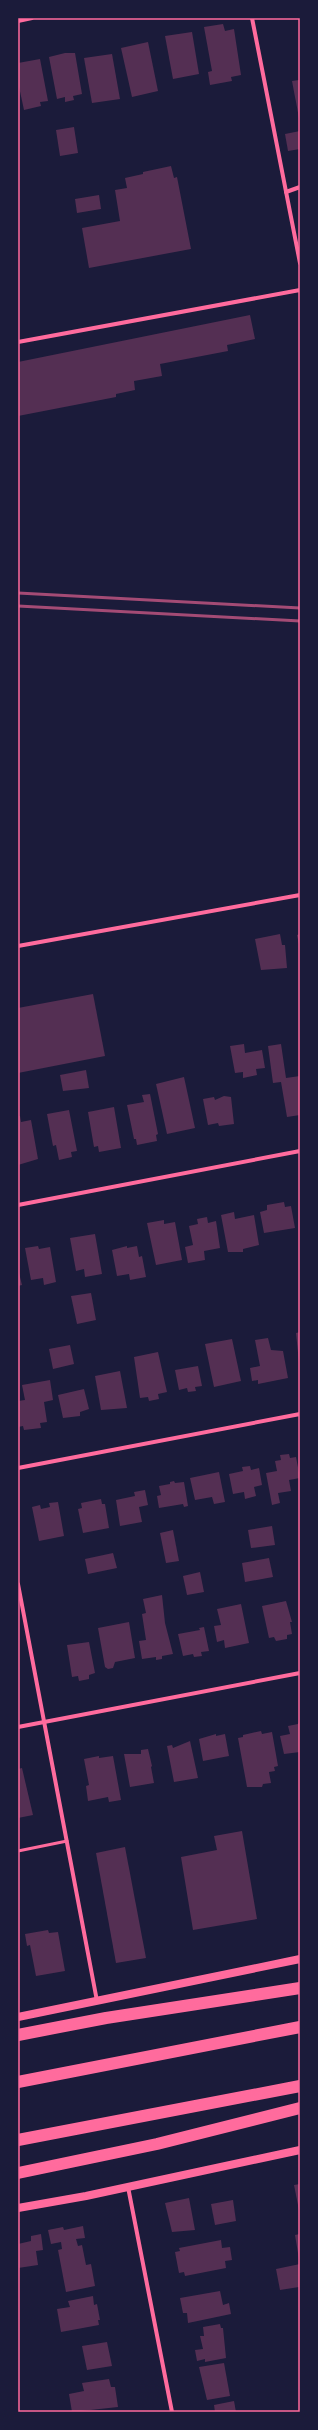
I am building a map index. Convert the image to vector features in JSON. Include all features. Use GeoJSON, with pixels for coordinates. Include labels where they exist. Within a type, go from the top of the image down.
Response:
{"type":"FeatureCollection","features":[{"type":"Feature","properties":{"kind":"highway"},"geometry":{"type":"LineString","coordinates":[[18,2035],[106,2018],[300,1988]]}},
{"type":"Feature","properties":{"kind":"highway"},"geometry":{"type":"LineString","coordinates":[[18,2082],[300,2027]]}},
{"type":"Feature","properties":{"kind":"highway"},"geometry":{"type":"LineString","coordinates":[[18,2140],[300,2086]]}},
{"type":"Feature","properties":{"kind":"highway"},"geometry":{"type":"LineString","coordinates":[[18,2173],[157,2144],[300,2108]]}},
{"type":"Feature","properties":{"kind":"main road"},"geometry":{"type":"LineString","coordinates":[[18,2017],[300,1960]]}},
{"type":"Feature","properties":{"kind":"main road"},"geometry":{"type":"LineString","coordinates":[[18,2208],[128,2187],[300,2150]]}},
{"type":"Feature","properties":{"kind":"street"},"geometry":{"type":"LineString","coordinates":[[18,20],[32,18]]}},
{"type":"Feature","properties":{"kind":"street"},"geometry":{"type":"LineString","coordinates":[[252,18],[300,263]]}},
{"type":"Feature","properties":{"kind":"street"},"geometry":{"type":"LineString","coordinates":[[286,192],[300,187]]}},
{"type":"Feature","properties":{"kind":"street"},"geometry":{"type":"LineString","coordinates":[[18,342],[300,290]]}},
{"type":"Feature","properties":{"kind":"street"},"geometry":{"type":"LineString","coordinates":[[18,946],[300,896]]}},
{"type":"Feature","properties":{"kind":"street"},"geometry":{"type":"LineString","coordinates":[[18,1205],[300,1151]]}},
{"type":"Feature","properties":{"kind":"street"},"geometry":{"type":"LineString","coordinates":[[18,1468],[300,1414]]}},
{"type":"Feature","properties":{"kind":"street"},"geometry":{"type":"LineString","coordinates":[[18,1584],[97,2001]]}},
{"type":"Feature","properties":{"kind":"street"},"geometry":{"type":"LineString","coordinates":[[18,1727],[300,1673]]}},
{"type":"Feature","properties":{"kind":"street"},"geometry":{"type":"LineString","coordinates":[[128,2187],[172,2412]]}},
{"type":"Feature","properties":{"kind":"lane"},"geometry":{"type":"LineString","coordinates":[[18,1851],[67,1841]]}},
{"type":"Feature","properties":{"kind":"building"},"geometry":{"type":"Polygon","coordinates":[[[223,24],[225,31],[234,29],[241,75],[231,77],[232,81],[210,85],[208,72],[212,71],[204,27],[223,24]]]}},
{"type":"Feature","properties":{"kind":"building"},"geometry":{"type":"Polygon","coordinates":[[[192,32],[199,74],[173,79],[165,36],[192,32]]]}},
{"type":"Feature","properties":{"kind":"building"},"geometry":{"type":"Polygon","coordinates":[[[148,42],[158,91],[132,97],[121,48],[148,42]]]}},
{"type":"Feature","properties":{"kind":"building"},"geometry":{"type":"Polygon","coordinates":[[[65,53],[75,53],[82,94],[73,96],[74,100],[65,102],[65,97],[57,99],[49,57],[65,53]]]}},
{"type":"Feature","properties":{"kind":"building"},"geometry":{"type":"Polygon","coordinates":[[[112,54],[120,99],[92,103],[84,58],[112,54]]]}},
{"type":"Feature","properties":{"kind":"building"},"geometry":{"type":"Polygon","coordinates":[[[40,59],[48,101],[40,102],[41,106],[24,110],[18,82],[18,63],[40,59]]]}},
{"type":"Feature","properties":{"kind":"building"},"geometry":{"type":"Polygon","coordinates":[[[299,80],[300,86],[299,118],[292,81],[299,80]]]}},
{"type":"Feature","properties":{"kind":"building"},"geometry":{"type":"Polygon","coordinates":[[[74,127],[78,153],[60,156],[56,130],[74,127]]]}},
{"type":"Feature","properties":{"kind":"building"},"geometry":{"type":"Polygon","coordinates":[[[300,131],[300,149],[288,151],[285,134],[300,131]]]}},
{"type":"Feature","properties":{"kind":"building"},"geometry":{"type":"Polygon","coordinates":[[[171,166],[174,178],[177,177],[191,249],[89,268],[82,228],[120,221],[115,190],[127,188],[125,178],[143,174],[143,172],[171,166]]]}},
{"type":"Feature","properties":{"kind":"building"},"geometry":{"type":"Polygon","coordinates":[[[99,195],[101,209],[77,213],[75,199],[99,195]]]}},
{"type":"Feature","properties":{"kind":"building"},"geometry":{"type":"Polygon","coordinates":[[[250,315],[255,339],[227,345],[228,351],[160,364],[162,376],[134,381],[135,390],[116,394],[116,397],[18,416],[18,362],[250,315]]]}},
{"type":"Feature","properties":{"kind":"building"},"geometry":{"type":"Polygon","coordinates":[[[280,934],[282,945],[285,945],[287,968],[261,970],[255,939],[280,934]]]}},
{"type":"Feature","properties":{"kind":"building"},"geometry":{"type":"Polygon","coordinates":[[[300,934],[300,944],[299,944],[297,935],[300,934]]]}},
{"type":"Feature","properties":{"kind":"building"},"geometry":{"type":"Polygon","coordinates":[[[93,994],[105,1056],[18,1073],[18,1008],[93,994]]]}},
{"type":"Feature","properties":{"kind":"building"},"geometry":{"type":"Polygon","coordinates":[[[244,1044],[245,1053],[262,1050],[265,1068],[256,1069],[257,1075],[243,1078],[243,1072],[235,1073],[230,1046],[244,1044]]]}},
{"type":"Feature","properties":{"kind":"building"},"geometry":{"type":"Polygon","coordinates":[[[281,1044],[286,1078],[300,1076],[300,1115],[287,1117],[281,1082],[273,1083],[268,1046],[281,1044]]]}},
{"type":"Feature","properties":{"kind":"building"},"geometry":{"type":"Polygon","coordinates":[[[86,1070],[89,1088],[63,1091],[60,1075],[86,1070]]]}},
{"type":"Feature","properties":{"kind":"building"},"geometry":{"type":"Polygon","coordinates":[[[184,1077],[195,1128],[167,1134],[156,1084],[184,1077]]]}},
{"type":"Feature","properties":{"kind":"building"},"geometry":{"type":"Polygon","coordinates":[[[150,1094],[158,1134],[156,1135],[157,1141],[137,1145],[136,1139],[134,1139],[127,1105],[144,1102],[142,1095],[150,1094]]]}},
{"type":"Feature","properties":{"kind":"building"},"geometry":{"type":"Polygon","coordinates":[[[224,1096],[231,1097],[234,1124],[219,1126],[218,1123],[208,1125],[203,1099],[214,1097],[215,1100],[224,1096]]]}},
{"type":"Feature","properties":{"kind":"building"},"geometry":{"type":"Polygon","coordinates":[[[114,1107],[121,1148],[99,1152],[98,1146],[94,1147],[88,1112],[114,1107]]]}},
{"type":"Feature","properties":{"kind":"building"},"geometry":{"type":"Polygon","coordinates":[[[69,1110],[77,1151],[71,1152],[72,1157],[59,1160],[56,1145],[53,1146],[47,1114],[69,1110]]]}},
{"type":"Feature","properties":{"kind":"building"},"geometry":{"type":"Polygon","coordinates":[[[18,1116],[20,1116],[21,1122],[31,1120],[38,1159],[18,1165],[18,1116]]]}},
{"type":"Feature","properties":{"kind":"building"},"geometry":{"type":"Polygon","coordinates":[[[284,1202],[285,1207],[291,1206],[295,1228],[264,1233],[260,1212],[267,1210],[267,1205],[284,1202]]]}},
{"type":"Feature","properties":{"kind":"building"},"geometry":{"type":"Polygon","coordinates":[[[234,1212],[235,1219],[254,1215],[259,1245],[243,1249],[243,1252],[228,1252],[221,1215],[234,1212]]]}},
{"type":"Feature","properties":{"kind":"building"},"geometry":{"type":"Polygon","coordinates":[[[207,1217],[208,1223],[216,1221],[220,1248],[204,1251],[205,1260],[188,1263],[185,1247],[193,1245],[189,1226],[198,1224],[197,1219],[207,1217]]]}},
{"type":"Feature","properties":{"kind":"building"},"geometry":{"type":"Polygon","coordinates":[[[164,1220],[164,1224],[175,1222],[182,1260],[156,1265],[147,1223],[164,1220]]]}},
{"type":"Feature","properties":{"kind":"building"},"geometry":{"type":"Polygon","coordinates":[[[95,1234],[102,1274],[85,1277],[84,1269],[76,1271],[70,1238],[95,1234]]]}},
{"type":"Feature","properties":{"kind":"building"},"geometry":{"type":"Polygon","coordinates":[[[38,1246],[39,1249],[50,1247],[56,1282],[44,1285],[43,1278],[31,1280],[25,1248],[38,1246]]]}},
{"type":"Feature","properties":{"kind":"building"},"geometry":{"type":"Polygon","coordinates":[[[127,1246],[127,1248],[137,1246],[139,1257],[142,1256],[146,1277],[130,1280],[129,1274],[117,1276],[112,1250],[127,1246]]]}},
{"type":"Feature","properties":{"kind":"building"},"geometry":{"type":"Polygon","coordinates":[[[18,1269],[22,1285],[18,1286],[18,1269]]]}},
{"type":"Feature","properties":{"kind":"building"},"geometry":{"type":"Polygon","coordinates":[[[91,1293],[96,1320],[77,1324],[71,1296],[91,1293]]]}},
{"type":"Feature","properties":{"kind":"building"},"geometry":{"type":"Polygon","coordinates":[[[300,1332],[300,1362],[299,1362],[296,1333],[300,1332]]]}},
{"type":"Feature","properties":{"kind":"building"},"geometry":{"type":"Polygon","coordinates":[[[268,1338],[271,1350],[283,1351],[288,1378],[258,1384],[258,1380],[252,1381],[250,1368],[260,1366],[255,1340],[268,1338]]]}},
{"type":"Feature","properties":{"kind":"building"},"geometry":{"type":"Polygon","coordinates":[[[232,1339],[241,1381],[214,1387],[205,1344],[232,1339]]]}},
{"type":"Feature","properties":{"kind":"building"},"geometry":{"type":"Polygon","coordinates":[[[70,1345],[74,1364],[53,1369],[49,1349],[70,1345]]]}},
{"type":"Feature","properties":{"kind":"building"},"geometry":{"type":"Polygon","coordinates":[[[158,1352],[167,1392],[158,1394],[159,1399],[149,1401],[148,1397],[140,1398],[134,1357],[158,1352]]]}},
{"type":"Feature","properties":{"kind":"building"},"geometry":{"type":"Polygon","coordinates":[[[198,1366],[202,1386],[195,1387],[196,1391],[188,1392],[187,1388],[179,1390],[175,1370],[198,1366]]]}},
{"type":"Feature","properties":{"kind":"building"},"geometry":{"type":"Polygon","coordinates":[[[120,1371],[127,1408],[101,1410],[95,1376],[120,1371]]]}},
{"type":"Feature","properties":{"kind":"building"},"geometry":{"type":"Polygon","coordinates":[[[50,1380],[53,1400],[44,1402],[47,1422],[40,1423],[41,1428],[24,1430],[23,1426],[18,1427],[18,1401],[25,1400],[22,1385],[50,1380]]]}},
{"type":"Feature","properties":{"kind":"building"},"geometry":{"type":"Polygon","coordinates":[[[84,1389],[89,1409],[80,1412],[80,1416],[63,1418],[58,1395],[84,1389]]]}},
{"type":"Feature","properties":{"kind":"building"},"geometry":{"type":"Polygon","coordinates":[[[289,1454],[290,1458],[296,1457],[300,1478],[289,1480],[291,1491],[278,1493],[280,1503],[272,1505],[266,1473],[277,1471],[275,1461],[281,1460],[280,1455],[289,1454]]]}},
{"type":"Feature","properties":{"kind":"building"},"geometry":{"type":"Polygon","coordinates":[[[250,1466],[251,1470],[259,1468],[262,1485],[254,1487],[256,1496],[245,1499],[244,1492],[233,1494],[229,1474],[243,1471],[242,1467],[250,1466]]]}},
{"type":"Feature","properties":{"kind":"building"},"geometry":{"type":"Polygon","coordinates":[[[219,1472],[225,1502],[214,1504],[212,1497],[195,1500],[190,1478],[219,1472]]]}},
{"type":"Feature","properties":{"kind":"building"},"geometry":{"type":"Polygon","coordinates":[[[174,1481],[175,1483],[184,1482],[188,1506],[184,1507],[183,1504],[159,1508],[157,1496],[161,1495],[159,1486],[170,1484],[170,1482],[174,1481]]]}},
{"type":"Feature","properties":{"kind":"building"},"geometry":{"type":"Polygon","coordinates":[[[145,1490],[148,1505],[139,1507],[142,1522],[120,1526],[116,1500],[135,1496],[134,1492],[145,1490]]]}},
{"type":"Feature","properties":{"kind":"building"},"geometry":{"type":"Polygon","coordinates":[[[101,1499],[102,1504],[105,1504],[109,1528],[83,1533],[78,1509],[82,1508],[81,1503],[101,1499]]]}},
{"type":"Feature","properties":{"kind":"building"},"geometry":{"type":"Polygon","coordinates":[[[58,1502],[64,1536],[39,1541],[32,1507],[40,1505],[41,1509],[50,1507],[49,1503],[58,1502]]]}},
{"type":"Feature","properties":{"kind":"building"},"geometry":{"type":"Polygon","coordinates":[[[272,1526],[275,1545],[251,1548],[248,1530],[272,1526]]]}},
{"type":"Feature","properties":{"kind":"building"},"geometry":{"type":"Polygon","coordinates":[[[173,1530],[179,1561],[166,1563],[160,1533],[173,1530]]]}},
{"type":"Feature","properties":{"kind":"building"},"geometry":{"type":"Polygon","coordinates":[[[113,1553],[117,1568],[88,1574],[85,1559],[113,1553]]]}},
{"type":"Feature","properties":{"kind":"building"},"geometry":{"type":"Polygon","coordinates":[[[269,1558],[273,1577],[245,1582],[242,1563],[269,1558]]]}},
{"type":"Feature","properties":{"kind":"building"},"geometry":{"type":"Polygon","coordinates":[[[200,1572],[204,1592],[187,1595],[183,1576],[200,1572]]]}},
{"type":"Feature","properties":{"kind":"building"},"geometry":{"type":"Polygon","coordinates":[[[162,1595],[165,1623],[173,1654],[162,1656],[162,1659],[156,1660],[156,1657],[142,1659],[139,1641],[146,1640],[142,1614],[146,1613],[143,1599],[162,1595]]]}},
{"type":"Feature","properties":{"kind":"building"},"geometry":{"type":"Polygon","coordinates":[[[286,1601],[292,1622],[290,1622],[292,1634],[287,1635],[287,1639],[276,1641],[274,1637],[269,1638],[262,1606],[286,1601]]]}},
{"type":"Feature","properties":{"kind":"building"},"geometry":{"type":"Polygon","coordinates":[[[241,1604],[249,1643],[225,1648],[224,1640],[217,1642],[214,1626],[221,1625],[217,1609],[241,1604]]]}},
{"type":"Feature","properties":{"kind":"building"},"geometry":{"type":"Polygon","coordinates":[[[129,1622],[135,1658],[115,1662],[113,1668],[108,1669],[105,1667],[98,1628],[129,1622]]]}},
{"type":"Feature","properties":{"kind":"building"},"geometry":{"type":"Polygon","coordinates":[[[204,1627],[209,1651],[201,1652],[202,1656],[194,1657],[193,1654],[183,1656],[178,1634],[200,1630],[199,1628],[204,1627]]]}},
{"type":"Feature","properties":{"kind":"building"},"geometry":{"type":"Polygon","coordinates":[[[89,1642],[95,1673],[89,1675],[89,1679],[79,1681],[78,1676],[72,1677],[67,1645],[89,1642]]]}},
{"type":"Feature","properties":{"kind":"building"},"geometry":{"type":"Polygon","coordinates":[[[300,1721],[300,1752],[284,1754],[280,1736],[290,1734],[288,1726],[298,1724],[300,1721]]]}},
{"type":"Feature","properties":{"kind":"building"},"geometry":{"type":"Polygon","coordinates":[[[261,1731],[262,1734],[272,1732],[278,1766],[274,1767],[275,1771],[269,1772],[271,1783],[263,1784],[262,1787],[247,1787],[238,1738],[243,1737],[243,1735],[261,1731]]]}},
{"type":"Feature","properties":{"kind":"building"},"geometry":{"type":"Polygon","coordinates":[[[216,1734],[216,1736],[225,1734],[229,1756],[203,1761],[199,1739],[216,1734]]]}},
{"type":"Feature","properties":{"kind":"building"},"geometry":{"type":"Polygon","coordinates":[[[190,1741],[198,1778],[174,1782],[167,1746],[172,1745],[173,1748],[190,1741]]]}},
{"type":"Feature","properties":{"kind":"building"},"geometry":{"type":"Polygon","coordinates":[[[148,1749],[154,1783],[130,1787],[124,1754],[141,1754],[141,1750],[148,1749]]]}},
{"type":"Feature","properties":{"kind":"building"},"geometry":{"type":"Polygon","coordinates":[[[99,1756],[99,1758],[113,1756],[121,1800],[109,1802],[108,1797],[88,1801],[86,1786],[89,1785],[84,1759],[99,1756]]]}},
{"type":"Feature","properties":{"kind":"building"},"geometry":{"type":"Polygon","coordinates":[[[22,1768],[33,1815],[18,1818],[18,1769],[22,1768]]]}},
{"type":"Feature","properties":{"kind":"building"},"geometry":{"type":"Polygon","coordinates":[[[242,1831],[257,1919],[193,1930],[181,1857],[217,1850],[214,1836],[242,1831]]]}},
{"type":"Feature","properties":{"kind":"building"},"geometry":{"type":"Polygon","coordinates":[[[125,1847],[146,1958],[116,1963],[96,1853],[125,1847]]]}},
{"type":"Feature","properties":{"kind":"building"},"geometry":{"type":"Polygon","coordinates":[[[48,1930],[49,1933],[58,1932],[65,1971],[36,1976],[30,1945],[27,1946],[25,1934],[48,1930]]]}},
{"type":"Feature","properties":{"kind":"building"},"geometry":{"type":"Polygon","coordinates":[[[300,2184],[300,2210],[299,2210],[294,2185],[300,2184]]]}},
{"type":"Feature","properties":{"kind":"building"},"geometry":{"type":"Polygon","coordinates":[[[189,2198],[195,2230],[172,2232],[165,2203],[189,2198]]]}},
{"type":"Feature","properties":{"kind":"building"},"geometry":{"type":"Polygon","coordinates":[[[233,2200],[236,2221],[215,2225],[211,2204],[233,2200]]]}},
{"type":"Feature","properties":{"kind":"building"},"geometry":{"type":"Polygon","coordinates":[[[83,2226],[85,2238],[76,2239],[78,2246],[82,2245],[86,2265],[91,2264],[95,2286],[66,2292],[58,2250],[62,2249],[61,2242],[51,2244],[48,2230],[63,2227],[64,2230],[83,2226]]]}},
{"type":"Feature","properties":{"kind":"building"},"geometry":{"type":"Polygon","coordinates":[[[41,2234],[43,2250],[36,2251],[38,2265],[18,2268],[18,2244],[31,2241],[31,2236],[41,2234]]]}},
{"type":"Feature","properties":{"kind":"building"},"geometry":{"type":"Polygon","coordinates":[[[300,2234],[300,2259],[299,2259],[295,2235],[300,2234]]]}},
{"type":"Feature","properties":{"kind":"building"},"geometry":{"type":"Polygon","coordinates":[[[221,2240],[222,2248],[230,2247],[232,2260],[225,2261],[226,2268],[185,2276],[184,2272],[179,2273],[175,2252],[180,2251],[179,2248],[221,2240]]]}},
{"type":"Feature","properties":{"kind":"building"},"geometry":{"type":"Polygon","coordinates":[[[300,2264],[300,2290],[299,2287],[280,2290],[276,2269],[300,2264]]]}},
{"type":"Feature","properties":{"kind":"building"},"geometry":{"type":"Polygon","coordinates":[[[220,2291],[223,2305],[229,2303],[231,2314],[188,2323],[187,2313],[183,2313],[180,2298],[220,2291]]]}},
{"type":"Feature","properties":{"kind":"building"},"geometry":{"type":"Polygon","coordinates":[[[93,2296],[94,2305],[97,2304],[100,2320],[98,2320],[99,2325],[61,2332],[57,2309],[70,2307],[68,2301],[93,2296]]]}},
{"type":"Feature","properties":{"kind":"building"},"geometry":{"type":"Polygon","coordinates":[[[220,2324],[221,2328],[223,2328],[226,2358],[205,2362],[205,2359],[197,2361],[195,2350],[203,2349],[200,2336],[204,2336],[203,2327],[220,2324]]]}},
{"type":"Feature","properties":{"kind":"building"},"geometry":{"type":"Polygon","coordinates":[[[107,2342],[112,2366],[87,2370],[82,2346],[107,2342]]]}},
{"type":"Feature","properties":{"kind":"building"},"geometry":{"type":"Polygon","coordinates":[[[224,2363],[230,2396],[207,2400],[199,2367],[224,2363]]]}},
{"type":"Feature","properties":{"kind":"building"},"geometry":{"type":"Polygon","coordinates":[[[109,2379],[111,2387],[115,2387],[118,2407],[72,2412],[69,2394],[84,2391],[82,2383],[109,2379]]]}},
{"type":"Feature","properties":{"kind":"building"},"geometry":{"type":"Polygon","coordinates":[[[234,2401],[236,2412],[215,2412],[214,2405],[234,2401]]]}},
{"type":"Feature","properties":{"kind":"railway"},"geometry":{"type":"LineString","coordinates":[[18,593],[300,608]]}},
{"type":"Feature","properties":{"kind":"railway"},"geometry":{"type":"LineString","coordinates":[[18,606],[300,621]]}}]}
